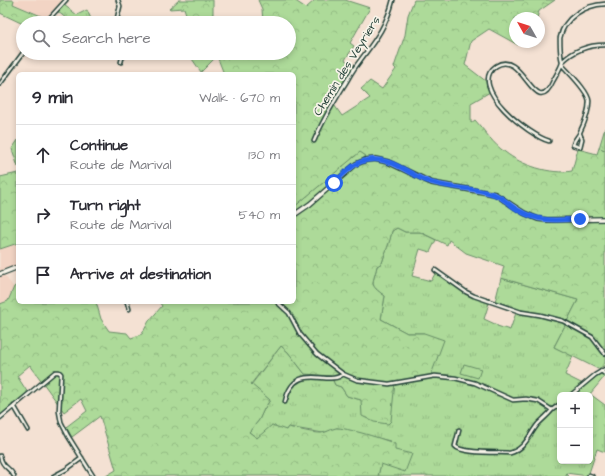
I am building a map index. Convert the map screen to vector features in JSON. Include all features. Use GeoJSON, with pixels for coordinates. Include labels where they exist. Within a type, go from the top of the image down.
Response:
{"type":"FeatureCollection","features":[{"type":"Feature","properties":{"kind":"main road"},"geometry":{"type":"LineString","coordinates":[[296,214],[310,204],[356,164],[366,160],[375,159],[388,162],[432,183],[494,194],[519,210],[538,219],[605,219]]}},
{"type":"Feature","properties":{"kind":"main road"},"geometry":{"type":"LineString","coordinates":[[0,274],[16,268]]}},
{"type":"Feature","properties":{"kind":"street"},"geometry":{"type":"LineString","coordinates":[[51,16],[66,0]]}},
{"type":"Feature","properties":{"kind":"street"},"geometry":{"type":"LineString","coordinates":[[118,0],[120,6],[118,16]]}},
{"type":"Feature","properties":{"kind":"street","name":"Chemin des Veyriers"},"geometry":{"type":"LineString","coordinates":[[314,141],[326,115],[384,25],[393,0]]}},
{"type":"Feature","properties":{"kind":"street"},"geometry":{"type":"LineString","coordinates":[[580,134],[575,138],[573,145],[580,147],[582,140],[580,134],[589,101],[585,91],[563,66],[560,55],[560,37],[565,25],[581,10],[597,4],[605,4]]}},
{"type":"Feature","properties":{"kind":"street"},"geometry":{"type":"LineString","coordinates":[[549,141],[541,139],[529,131],[504,109],[491,93],[488,83],[491,72],[497,66],[510,64],[516,68],[532,88],[538,93],[544,92],[552,85],[562,62],[567,57],[581,48],[605,45]]}},
{"type":"Feature","properties":{"kind":"street"},"geometry":{"type":"LineString","coordinates":[[0,84],[18,60]]}},
{"type":"Feature","properties":{"kind":"street"},"geometry":{"type":"LineString","coordinates":[[435,270],[474,296],[521,312],[563,321],[592,337],[605,354]]}},
{"type":"Feature","properties":{"kind":"street"},"geometry":{"type":"LineString","coordinates":[[128,304],[129,309]]}},
{"type":"Feature","properties":{"kind":"street"},"geometry":{"type":"LineString","coordinates":[[279,304],[288,313],[300,334],[317,354],[343,374],[357,380],[389,384],[435,376],[455,378],[475,384],[513,400],[526,399],[538,401],[552,410]]}},
{"type":"Feature","properties":{"kind":"street"},"geometry":{"type":"LineString","coordinates":[[574,392],[600,371],[605,369]]}},
{"type":"Feature","properties":{"kind":"street"},"geometry":{"type":"LineString","coordinates":[[600,371],[605,374]]}},
{"type":"Feature","properties":{"kind":"street"},"geometry":{"type":"LineString","coordinates":[[0,418],[56,372],[59,372],[61,374],[60,417],[68,436],[93,476]]}},
{"type":"Feature","properties":{"kind":"street"},"geometry":{"type":"LineString","coordinates":[[285,402],[287,393],[300,379],[313,377],[337,377],[343,374]]}},
{"type":"Feature","properties":{"kind":"street"},"geometry":{"type":"LineString","coordinates":[[14,406],[28,430]]}},
{"type":"Feature","properties":{"kind":"street"},"geometry":{"type":"LineString","coordinates":[[459,430],[455,446],[458,450],[510,453],[523,446],[538,424],[557,406]]}},
{"type":"Feature","properties":{"kind":"street"},"geometry":{"type":"LineString","coordinates":[[0,456],[3,464],[14,476]]}},
{"type":"Feature","properties":{"kind":"street"},"geometry":{"type":"LineString","coordinates":[[54,476],[67,470],[82,458]]}},
{"type":"Feature","properties":{"kind":"shaded area"},"geometry":{"type":"Polygon","coordinates":[[[14,0],[64,0],[48,16],[42,16],[13,3],[14,0]]]}},
{"type":"Feature","properties":{"kind":"shaded area"},"geometry":{"type":"Polygon","coordinates":[[[16,244],[16,269],[3,274],[14,287],[8,301],[0,304],[0,249],[16,244]]]}},
{"type":"Feature","properties":{"kind":"green space"},"geometry":{"type":"Polygon","coordinates":[[[0,0],[14,0],[13,4],[41,16],[16,16],[16,21],[0,13],[0,0]]]}},
{"type":"Feature","properties":{"kind":"green space"},"geometry":{"type":"Polygon","coordinates":[[[179,0],[213,0],[213,16],[187,16],[184,8],[169,9],[179,0]]]}},
{"type":"Feature","properties":{"kind":"green space"},"geometry":{"type":"Polygon","coordinates":[[[258,0],[294,0],[306,8],[315,0],[345,0],[370,8],[350,43],[354,46],[345,60],[354,66],[332,102],[342,116],[370,98],[361,89],[370,81],[382,89],[396,69],[394,67],[405,35],[408,15],[414,0],[555,0],[539,12],[509,12],[509,40],[489,29],[471,41],[465,65],[487,82],[490,92],[471,103],[471,123],[475,120],[501,149],[512,157],[528,165],[555,172],[572,171],[578,149],[597,154],[599,148],[605,150],[605,365],[598,369],[554,347],[578,300],[501,278],[504,266],[466,253],[449,240],[447,245],[420,232],[405,232],[397,228],[392,231],[382,263],[377,266],[373,281],[376,289],[385,296],[381,319],[407,333],[424,333],[444,340],[431,375],[395,382],[391,421],[388,424],[374,422],[362,416],[361,400],[347,396],[341,387],[335,385],[331,376],[305,374],[288,352],[281,346],[251,384],[270,400],[259,420],[249,432],[257,438],[272,425],[286,430],[288,427],[317,433],[341,428],[391,442],[395,444],[395,450],[412,454],[405,472],[381,464],[378,476],[106,476],[116,470],[100,416],[72,437],[66,427],[87,411],[81,399],[64,412],[30,365],[17,376],[28,393],[0,416],[0,304],[8,301],[16,286],[16,304],[97,304],[101,319],[109,331],[127,333],[131,338],[142,334],[149,321],[162,306],[160,304],[296,304],[296,213],[306,209],[366,156],[360,152],[296,205],[296,72],[223,72],[219,60],[296,60],[296,16],[262,16],[262,9],[258,0]]]}},
{"type":"Feature","properties":{"kind":"green space"},"geometry":{"type":"Polygon","coordinates":[[[64,5],[77,15],[87,10],[90,16],[63,16],[57,11],[64,5]]]}},
{"type":"Feature","properties":{"kind":"green space"},"geometry":{"type":"Polygon","coordinates":[[[193,60],[213,60],[201,72],[193,60]]]}},
{"type":"Feature","properties":{"kind":"green space"},"geometry":{"type":"Polygon","coordinates":[[[605,128],[605,150],[599,148],[605,128]]]}},
{"type":"Feature","properties":{"kind":"green space"},"geometry":{"type":"Polygon","coordinates":[[[16,143],[16,161],[12,149],[16,143]]]}},
{"type":"Feature","properties":{"kind":"green space"},"geometry":{"type":"Polygon","coordinates":[[[360,151],[366,156],[306,209],[296,213],[296,205],[360,151]]]}},
{"type":"Feature","properties":{"kind":"green space"},"geometry":{"type":"Polygon","coordinates":[[[16,173],[16,244],[0,249],[0,177],[16,173]]]}},
{"type":"Feature","properties":{"kind":"green space"},"geometry":{"type":"Polygon","coordinates":[[[397,228],[405,232],[420,232],[436,240],[430,252],[420,249],[412,276],[431,281],[436,272],[463,292],[489,303],[484,319],[497,326],[510,330],[517,310],[495,302],[501,278],[578,300],[554,347],[573,356],[565,375],[585,385],[601,372],[605,376],[592,392],[557,392],[557,464],[592,464],[588,476],[566,473],[569,476],[378,476],[381,463],[394,450],[390,441],[337,428],[323,433],[288,427],[286,430],[257,438],[249,432],[259,420],[270,400],[251,385],[281,346],[288,352],[305,374],[331,376],[335,385],[341,387],[347,396],[361,400],[395,382],[424,333],[407,333],[381,319],[385,296],[376,289],[373,281],[377,266],[382,263],[392,231],[397,228]]]}},
{"type":"Feature","properties":{"kind":"green space"},"geometry":{"type":"Polygon","coordinates":[[[464,364],[481,369],[478,378],[461,373],[464,364]]]}},
{"type":"Feature","properties":{"kind":"green space"},"geometry":{"type":"Polygon","coordinates":[[[593,396],[605,405],[605,452],[597,449],[593,461],[593,396]]]}},
{"type":"Feature","properties":{"kind":"route"},"geometry":{"type":"LineString","coordinates":[[334,183],[359,163],[366,160],[385,161],[432,183],[498,195],[519,210],[538,219],[580,219]]}}]}
